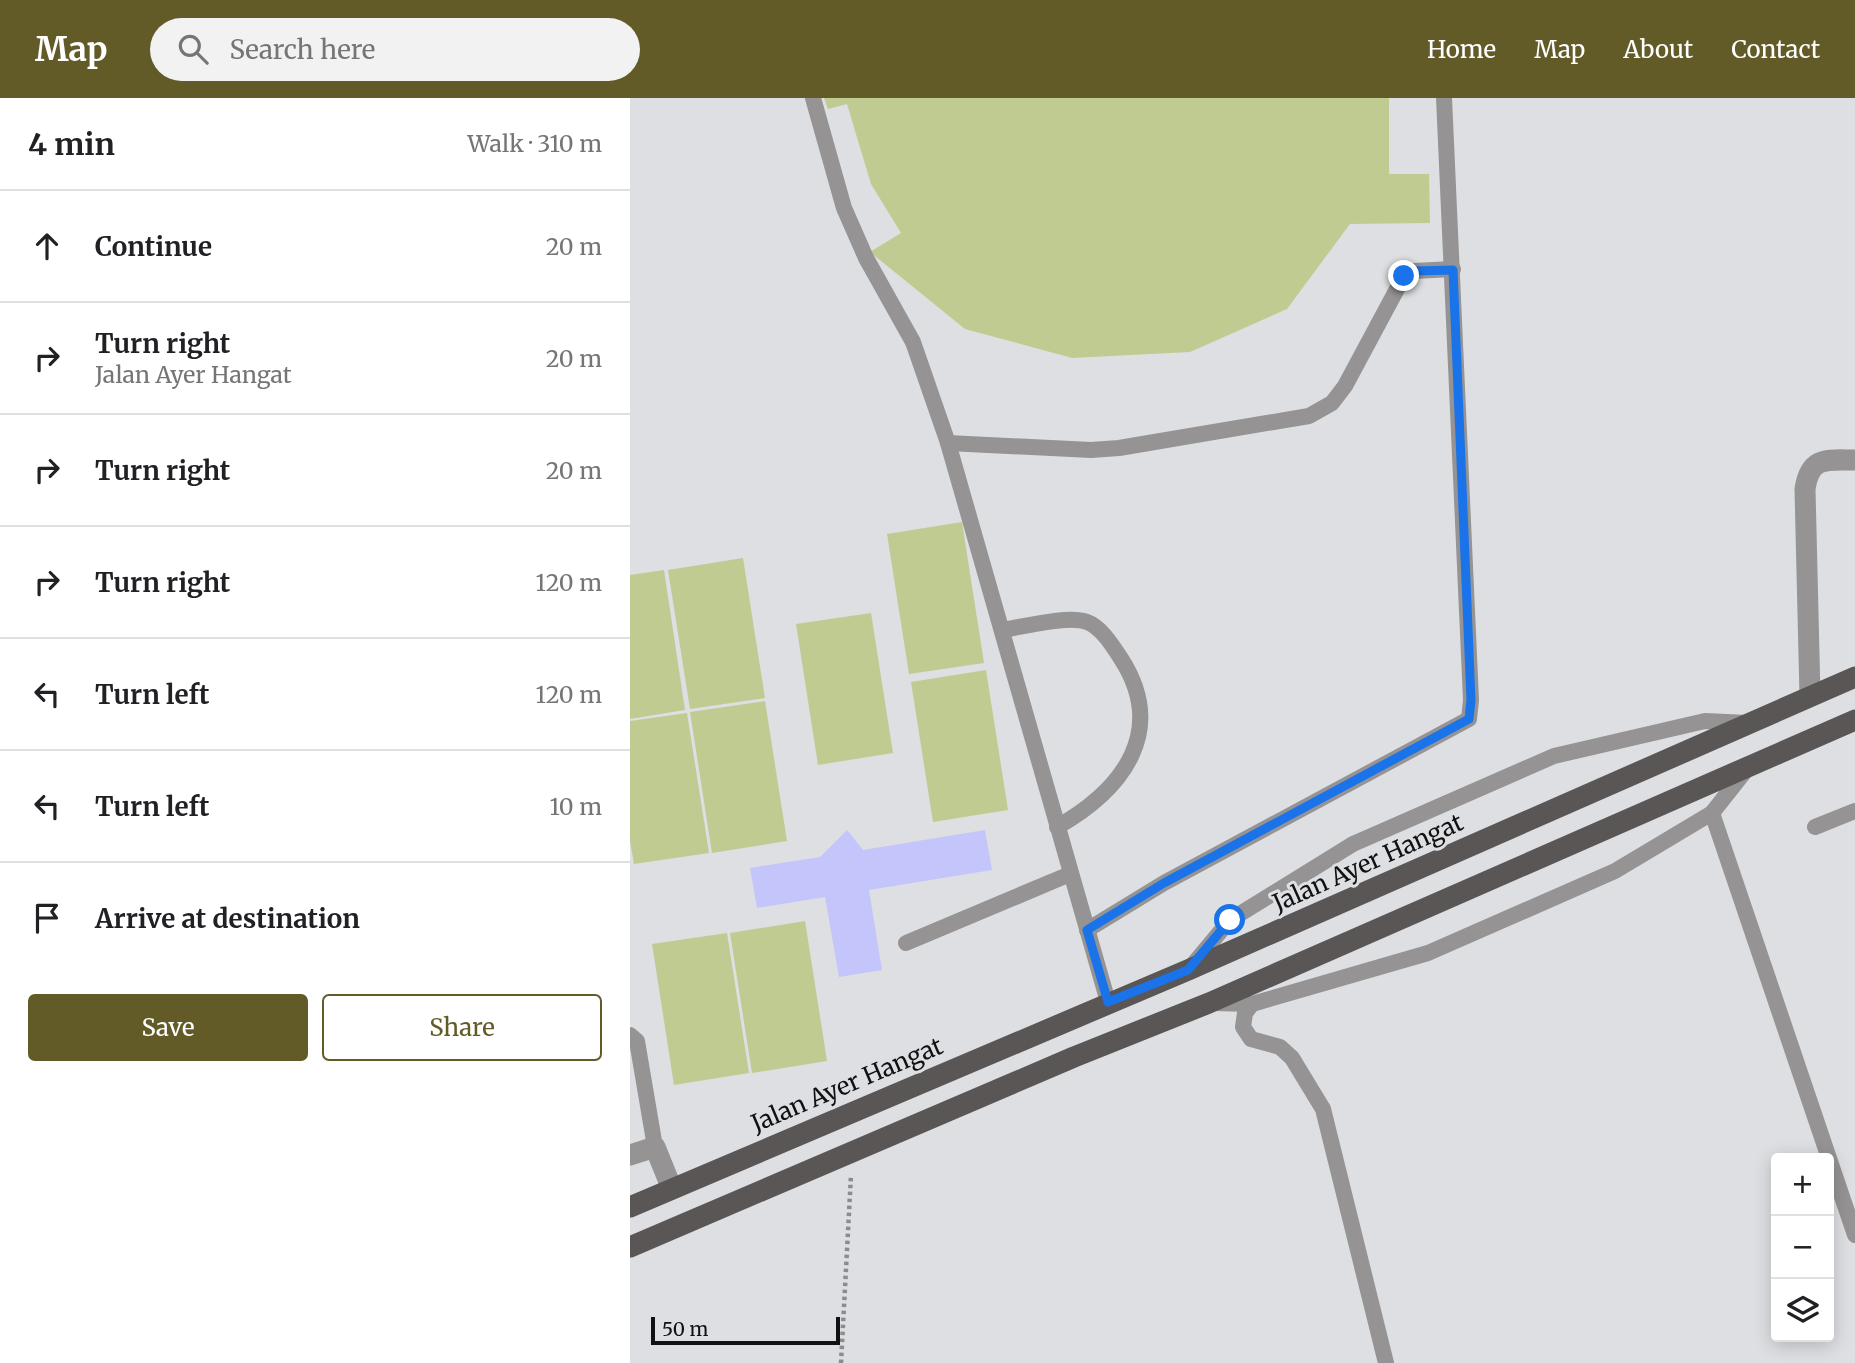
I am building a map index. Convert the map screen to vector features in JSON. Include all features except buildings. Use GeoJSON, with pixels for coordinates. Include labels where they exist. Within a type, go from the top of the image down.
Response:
{"type":"FeatureCollection","features":[{"type":"Feature","properties":{"kind":"main road","name":"Jalan Ayer Hangat"},"geometry":{"type":"LineString","coordinates":[[630,1206],[1188,970],[1855,677]]}},
{"type":"Feature","properties":{"kind":"main road"},"geometry":{"type":"LineString","coordinates":[[630,1247],[1209,1003],[1772,754],[1855,720]]}},
{"type":"Feature","properties":{"kind":"street"},"geometry":{"type":"LineString","coordinates":[[1810,696],[1805,489],[1808,471],[1819,462],[1855,460]]}},
{"type":"Feature","properties":{"kind":"street"},"geometry":{"type":"LineString","coordinates":[[630,1155],[655,1147],[673,1189]]}},
{"type":"Feature","properties":{"kind":"lane"},"geometry":{"type":"LineString","coordinates":[[813,98],[844,208],[866,258],[913,342],[948,443],[1108,1002]]}},
{"type":"Feature","properties":{"kind":"lane"},"geometry":{"type":"LineString","coordinates":[[1087,930],[1176,876],[1469,719],[1471,700],[1444,98]]}},
{"type":"Feature","properties":{"kind":"lane"},"geometry":{"type":"LineString","coordinates":[[948,443],[1119,448],[1309,416],[1332,404],[1345,386],[1404,276],[1414,271],[1453,270]]}},
{"type":"Feature","properties":{"kind":"lane"},"geometry":{"type":"LineString","coordinates":[[1002,629],[1076,620],[1093,625],[1125,665],[1139,696],[1142,727],[1124,769],[1097,802],[1057,827]]}},
{"type":"Feature","properties":{"kind":"lane"},"geometry":{"type":"LineString","coordinates":[[1188,970],[1230,920],[1366,838],[1554,756],[1705,720],[1752,723]]}},
{"type":"Feature","properties":{"kind":"lane"},"geometry":{"type":"LineString","coordinates":[[1209,1003],[1252,1004],[1428,953],[1615,871],[1712,813],[1742,773],[1772,754]]}},
{"type":"Feature","properties":{"kind":"lane"},"geometry":{"type":"LineString","coordinates":[[1815,827],[1855,811]]}},
{"type":"Feature","properties":{"kind":"lane"},"geometry":{"type":"LineString","coordinates":[[1712,813],[1855,1235]]}},
{"type":"Feature","properties":{"kind":"lane"},"geometry":{"type":"LineString","coordinates":[[906,943],[1070,874]]}},
{"type":"Feature","properties":{"kind":"lane"},"geometry":{"type":"LineString","coordinates":[[1252,1004],[1245,1013],[1242,1027],[1251,1040],[1280,1047],[1292,1058],[1323,1109],[1386,1363]]}},
{"type":"Feature","properties":{"kind":"lane"},"geometry":{"type":"LineString","coordinates":[[630,1035],[637,1041],[655,1147]]}},
{"type":"Feature","properties":{"kind":"path"},"geometry":{"type":"LineString","coordinates":[[841,1363],[852,1153]]}},
{"type":"Feature","properties":{"kind":"green space"},"geometry":{"type":"Polygon","coordinates":[[[824,98],[1389,98],[1389,174],[1429,174],[1430,223],[1350,224],[1287,309],[1190,352],[1072,358],[965,329],[870,252],[901,233],[871,184],[847,104],[828,109],[824,98]]]}},
{"type":"Feature","properties":{"kind":"green space"},"geometry":{"type":"Polygon","coordinates":[[[962,522],[984,663],[909,674],[887,534],[962,522]]]}},
{"type":"Feature","properties":{"kind":"green space"},"geometry":{"type":"Polygon","coordinates":[[[743,558],[765,698],[690,709],[668,570],[743,558]]]}},
{"type":"Feature","properties":{"kind":"green space"},"geometry":{"type":"Polygon","coordinates":[[[664,570],[685,710],[630,719],[630,575],[664,570]]]}},
{"type":"Feature","properties":{"kind":"green space"},"geometry":{"type":"Polygon","coordinates":[[[871,613],[893,753],[818,765],[796,624],[871,613]]]}},
{"type":"Feature","properties":{"kind":"green space"},"geometry":{"type":"Polygon","coordinates":[[[986,670],[1008,810],[933,822],[911,682],[986,670]]]}},
{"type":"Feature","properties":{"kind":"green space"},"geometry":{"type":"Polygon","coordinates":[[[765,701],[787,841],[712,853],[690,712],[765,701]]]}},
{"type":"Feature","properties":{"kind":"green space"},"geometry":{"type":"Polygon","coordinates":[[[687,713],[709,853],[634,864],[630,841],[630,721],[687,713]]]}},
{"type":"Feature","properties":{"kind":"green space"},"geometry":{"type":"Polygon","coordinates":[[[805,921],[827,1061],[752,1073],[730,933],[805,921]]]}},
{"type":"Feature","properties":{"kind":"green space"},"geometry":{"type":"Polygon","coordinates":[[[727,933],[749,1073],[674,1085],[652,944],[727,933]]]}},
{"type":"Feature","properties":{"kind":"route"},"geometry":{"type":"LineString","coordinates":[[1230,920],[1188,970],[1108,1002],[1087,930],[1164,883],[1469,719],[1471,700],[1453,270],[1414,271],[1404,276]]}}]}
